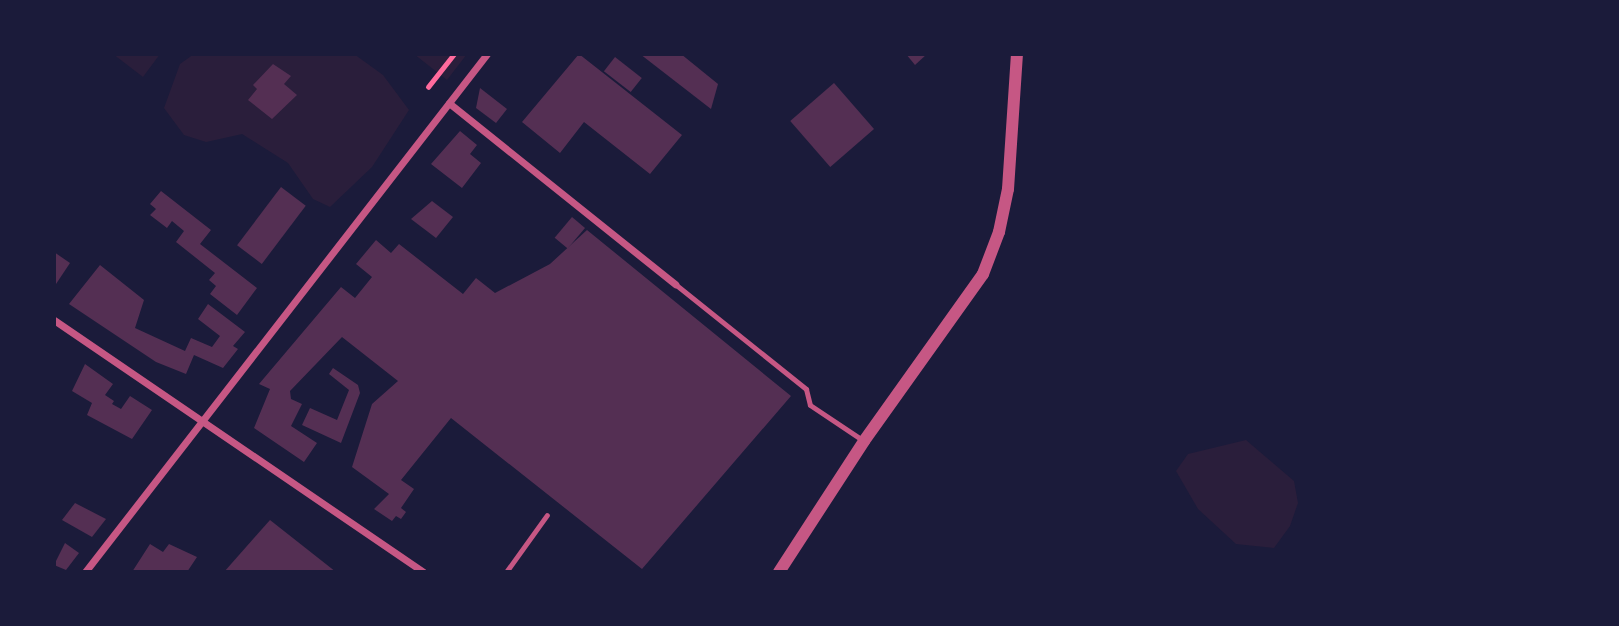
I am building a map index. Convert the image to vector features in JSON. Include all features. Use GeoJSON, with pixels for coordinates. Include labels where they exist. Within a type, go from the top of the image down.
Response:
{"type":"FeatureCollection","features":[{"type":"Feature","properties":{"kind":"street"},"geometry":{"type":"LineString","coordinates":[[85,572],[487,54]]}},
{"type":"Feature","properties":{"kind":"street"},"geometry":{"type":"LineString","coordinates":[[779,572],[864,441],[983,274],[995,242],[1008,190],[1017,54]]}},
{"type":"Feature","properties":{"kind":"street"},"geometry":{"type":"LineString","coordinates":[[449,103],[675,284]]}},
{"type":"Feature","properties":{"kind":"street"},"geometry":{"type":"LineString","coordinates":[[54,320],[423,572]]}},
{"type":"Feature","properties":{"kind":"lane"},"geometry":{"type":"LineString","coordinates":[[675,284],[806,389],[810,405],[864,441]]}},
{"type":"Feature","properties":{"kind":"lane"},"geometry":{"type":"LineString","coordinates":[[506,572],[547,515]]}},
{"type":"Feature","properties":{"kind":"path"},"geometry":{"type":"LineString","coordinates":[[428,87],[454,54]]}},
{"type":"Feature","properties":{"kind":"shaded area"},"geometry":{"type":"Polygon","coordinates":[[[113,54],[160,54],[143,77],[113,54]]]}},
{"type":"Feature","properties":{"kind":"shaded area"},"geometry":{"type":"Polygon","coordinates":[[[194,54],[354,54],[383,75],[409,110],[372,167],[330,207],[313,199],[288,163],[242,134],[206,142],[184,135],[164,108],[180,64],[194,54]]]}},
{"type":"Feature","properties":{"kind":"shaded area"},"geometry":{"type":"Polygon","coordinates":[[[414,54],[467,54],[447,80],[414,54]]]}},
{"type":"Feature","properties":{"kind":"shaded area"},"geometry":{"type":"Polygon","coordinates":[[[1246,440],[1294,481],[1298,503],[1290,526],[1274,548],[1236,544],[1198,509],[1176,471],[1188,454],[1246,440]]]}},
{"type":"Feature","properties":{"kind":"building"},"geometry":{"type":"Polygon","coordinates":[[[579,54],[682,135],[650,174],[584,122],[560,153],[522,122],[579,54]]]}},
{"type":"Feature","properties":{"kind":"building"},"geometry":{"type":"Polygon","coordinates":[[[640,54],[681,54],[718,84],[711,109],[640,54]]]}},
{"type":"Feature","properties":{"kind":"building"},"geometry":{"type":"Polygon","coordinates":[[[906,54],[927,54],[915,65],[906,54]]]}},
{"type":"Feature","properties":{"kind":"building"},"geometry":{"type":"Polygon","coordinates":[[[615,57],[642,78],[631,92],[604,71],[615,57]]]}},
{"type":"Feature","properties":{"kind":"building"},"geometry":{"type":"Polygon","coordinates":[[[273,64],[291,76],[284,84],[297,95],[272,119],[248,100],[257,89],[253,85],[273,64]]]}},
{"type":"Feature","properties":{"kind":"building"},"geometry":{"type":"Polygon","coordinates":[[[834,83],[874,129],[830,167],[790,121],[834,83]]]}},
{"type":"Feature","properties":{"kind":"building"},"geometry":{"type":"Polygon","coordinates":[[[480,88],[507,109],[496,123],[476,108],[480,88]]]}},
{"type":"Feature","properties":{"kind":"building"},"geometry":{"type":"Polygon","coordinates":[[[460,131],[477,145],[470,154],[481,163],[462,188],[431,164],[460,131]]]}},
{"type":"Feature","properties":{"kind":"building"},"geometry":{"type":"Polygon","coordinates":[[[281,187],[306,206],[262,264],[237,245],[281,187]]]}},
{"type":"Feature","properties":{"kind":"building"},"geometry":{"type":"Polygon","coordinates":[[[161,191],[211,230],[200,244],[257,288],[237,315],[210,294],[216,286],[209,280],[215,273],[176,242],[184,231],[172,221],[167,228],[150,215],[156,209],[150,204],[161,191]]]}},
{"type":"Feature","properties":{"kind":"building"},"geometry":{"type":"Polygon","coordinates":[[[432,201],[453,217],[436,238],[411,219],[432,201]]]}},
{"type":"Feature","properties":{"kind":"building"},"geometry":{"type":"Polygon","coordinates":[[[572,217],[585,228],[568,249],[555,238],[572,217]]]}},
{"type":"Feature","properties":{"kind":"building"},"geometry":{"type":"Polygon","coordinates":[[[587,230],[791,396],[642,569],[451,418],[401,480],[414,489],[401,508],[406,512],[401,519],[396,516],[392,521],[374,509],[389,494],[352,467],[372,404],[398,381],[342,337],[290,391],[291,399],[302,404],[291,426],[317,443],[304,462],[254,428],[270,389],[259,384],[341,287],[355,298],[372,277],[356,264],[376,240],[391,253],[399,244],[463,294],[476,278],[495,293],[550,264],[587,230]]]}},
{"type":"Feature","properties":{"kind":"building"},"geometry":{"type":"Polygon","coordinates":[[[54,252],[70,263],[54,287],[54,252]]]}},
{"type":"Feature","properties":{"kind":"building"},"geometry":{"type":"Polygon","coordinates":[[[100,265],[144,300],[135,328],[185,351],[191,338],[212,347],[220,336],[198,319],[208,304],[245,332],[233,346],[238,349],[223,368],[194,355],[186,374],[156,362],[69,304],[100,265]]]}},
{"type":"Feature","properties":{"kind":"building"},"geometry":{"type":"Polygon","coordinates":[[[85,364],[113,384],[105,395],[114,401],[112,404],[121,409],[130,396],[152,410],[132,439],[87,415],[92,403],[72,391],[85,364]]]}},
{"type":"Feature","properties":{"kind":"building"},"geometry":{"type":"Polygon","coordinates":[[[333,368],[358,385],[360,393],[341,443],[302,425],[310,408],[337,420],[349,390],[329,374],[333,368]]]}},
{"type":"Feature","properties":{"kind":"building"},"geometry":{"type":"Polygon","coordinates":[[[75,503],[106,519],[92,537],[62,520],[75,503]]]}},
{"type":"Feature","properties":{"kind":"building"},"geometry":{"type":"Polygon","coordinates":[[[270,520],[336,572],[224,572],[270,520]]]}},
{"type":"Feature","properties":{"kind":"building"},"geometry":{"type":"Polygon","coordinates":[[[65,543],[79,553],[66,570],[54,565],[65,543]]]}},
{"type":"Feature","properties":{"kind":"building"},"geometry":{"type":"Polygon","coordinates":[[[150,544],[163,552],[169,544],[197,557],[187,572],[132,572],[150,544]]]}}]}
